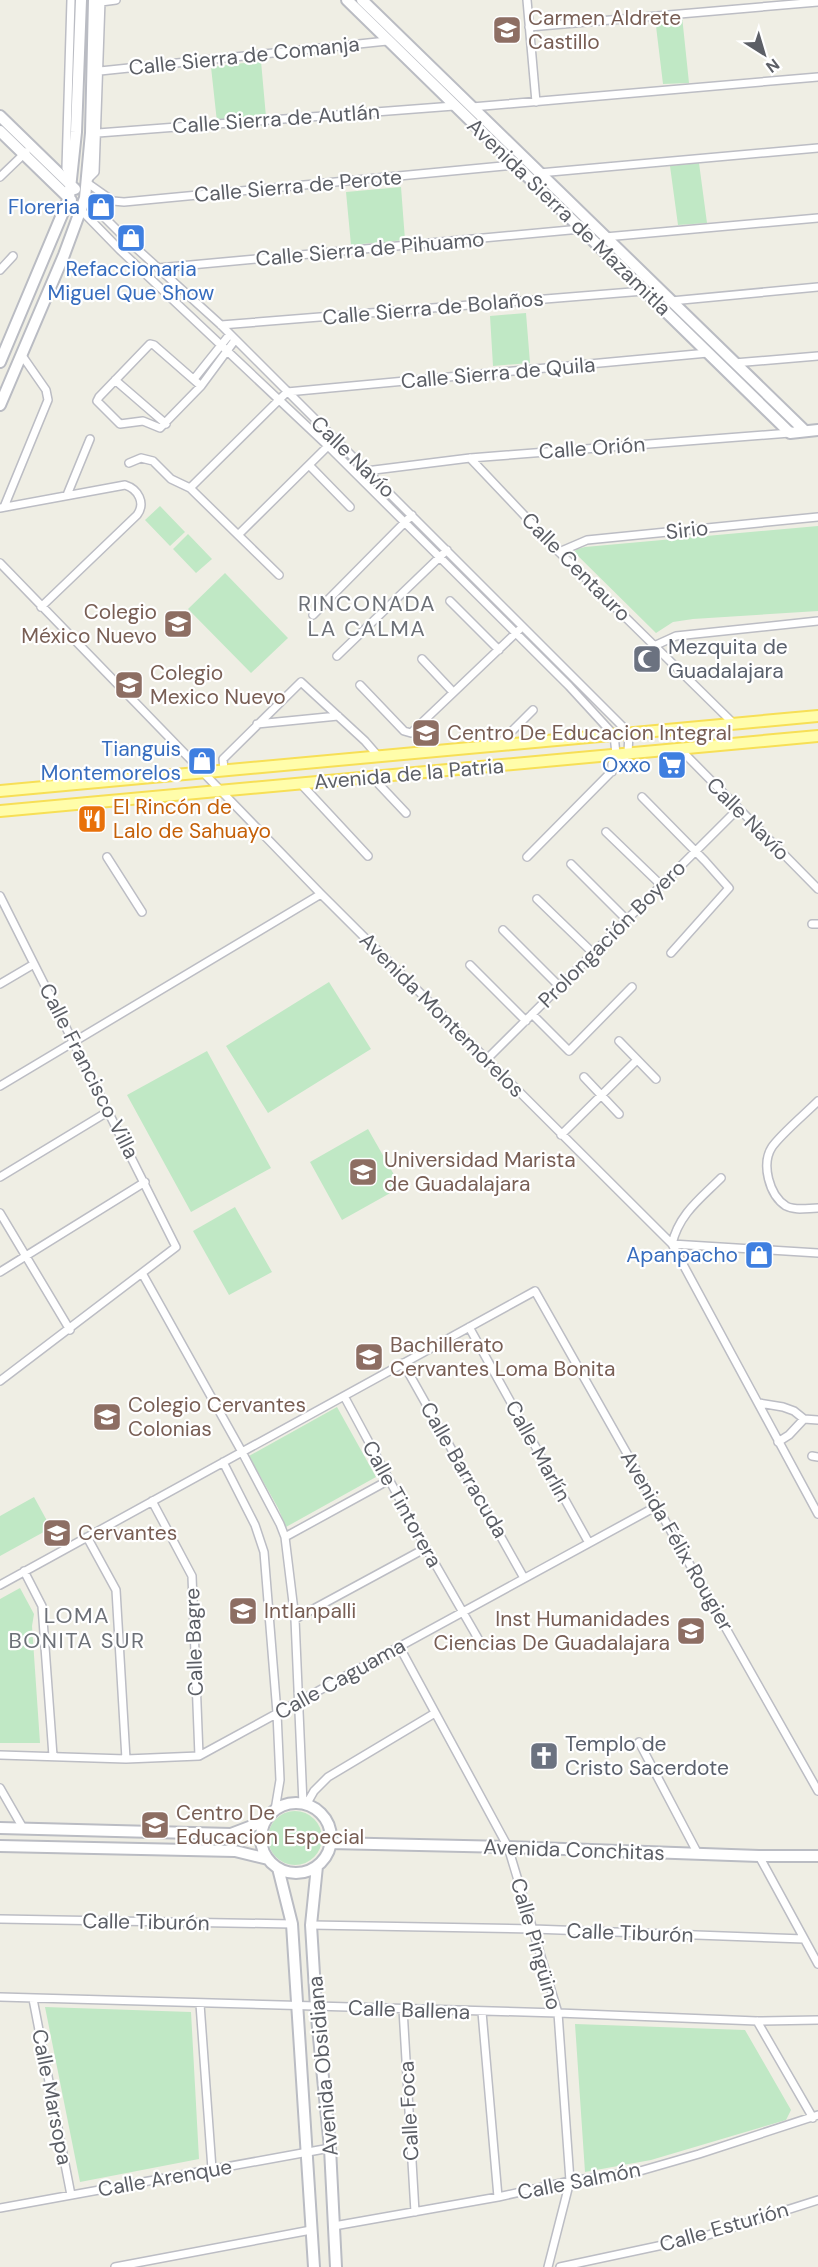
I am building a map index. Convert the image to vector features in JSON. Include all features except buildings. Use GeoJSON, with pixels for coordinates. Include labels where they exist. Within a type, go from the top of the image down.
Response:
{"type":"FeatureCollection","features":[{"type":"Feature","properties":{"kind":"main road","name":"Avenida de la Patria"},"geometry":{"type":"LineString","coordinates":[[0,791],[818,716]]}},
{"type":"Feature","properties":{"kind":"main road","name":"Avenida de la Patria"},"geometry":{"type":"LineString","coordinates":[[0,811],[818,736]]}},
{"type":"Feature","properties":{"kind":"street"},"geometry":{"type":"LineString","coordinates":[[0,362],[69,198],[72,182],[75,35],[71,0]]}},
{"type":"Feature","properties":{"kind":"street"},"geometry":{"type":"LineString","coordinates":[[75,35],[81,0]]}},
{"type":"Feature","properties":{"kind":"street"},"geometry":{"type":"LineString","coordinates":[[0,405],[81,210],[87,181],[99,0],[116,0]]}},
{"type":"Feature","properties":{"kind":"street","name":"Avenida Sierra de Mazamitla"},"geometry":{"type":"LineString","coordinates":[[347,0],[367,12],[472,107],[539,172],[551,192],[581,229],[644,291],[734,363],[804,431]]}},
{"type":"Feature","properties":{"kind":"street","name":"Avenida Sierra de Mazamitla"},"geometry":{"type":"LineString","coordinates":[[362,0],[367,12],[387,41],[514,165],[605,237],[671,302],[708,353],[790,433]]}},
{"type":"Feature","properties":{"kind":"street"},"geometry":{"type":"LineString","coordinates":[[527,0],[536,102]]}},
{"type":"Feature","properties":{"kind":"street"},"geometry":{"type":"LineString","coordinates":[[529,27],[818,2]]}},
{"type":"Feature","properties":{"kind":"street"},"geometry":{"type":"LineString","coordinates":[[75,35],[97,36]]}},
{"type":"Feature","properties":{"kind":"street"},"geometry":{"type":"LineString","coordinates":[[87,181],[95,172],[98,133],[100,71],[97,36]]}},
{"type":"Feature","properties":{"kind":"street","name":"Calle Sierra de Comanja"},"geometry":{"type":"LineString","coordinates":[[100,71],[387,41]]}},
{"type":"Feature","properties":{"kind":"street"},"geometry":{"type":"LineString","coordinates":[[472,107],[818,77]]}},
{"type":"Feature","properties":{"kind":"street","name":"Calle Sierra de Autlán"},"geometry":{"type":"LineString","coordinates":[[98,133],[455,105]]}},
{"type":"Feature","properties":{"kind":"street"},"geometry":{"type":"LineString","coordinates":[[0,116],[27,150]]}},
{"type":"Feature","properties":{"kind":"street"},"geometry":{"type":"LineString","coordinates":[[0,131],[27,150]]}},
{"type":"Feature","properties":{"kind":"street"},"geometry":{"type":"LineString","coordinates":[[539,172],[818,148]]}},
{"type":"Feature","properties":{"kind":"street"},"geometry":{"type":"LineString","coordinates":[[0,177],[27,150]]}},
{"type":"Feature","properties":{"kind":"street","name":"Calle Navío"},"geometry":{"type":"LineString","coordinates":[[27,150],[72,182],[84,198],[221,325],[629,733]]}},
{"type":"Feature","properties":{"kind":"street","name":"Calle Navío"},"geometry":{"type":"LineString","coordinates":[[27,150],[69,198],[120,249],[328,446],[569,686],[614,735]]}},
{"type":"Feature","properties":{"kind":"street","name":"Calle Sierra de Perote"},"geometry":{"type":"LineString","coordinates":[[87,181],[113,201],[124,202],[514,165]]}},
{"type":"Feature","properties":{"kind":"street"},"geometry":{"type":"LineString","coordinates":[[605,237],[818,218]]}},
{"type":"Feature","properties":{"kind":"street","name":"Calle Sierra de Pihuamo"},"geometry":{"type":"LineString","coordinates":[[158,268],[581,229]]}},
{"type":"Feature","properties":{"kind":"street"},"geometry":{"type":"LineString","coordinates":[[0,270],[13,256]]}},
{"type":"Feature","properties":{"kind":"street"},"geometry":{"type":"LineString","coordinates":[[671,302],[818,287]]}},
{"type":"Feature","properties":{"kind":"street","name":"Calle Sierra de Bolaños"},"geometry":{"type":"LineString","coordinates":[[221,325],[644,291]]}},
{"type":"Feature","properties":{"kind":"street"},"geometry":{"type":"LineString","coordinates":[[201,387],[152,344],[97,401],[122,425],[143,421],[160,428],[201,387],[232,337]]}},
{"type":"Feature","properties":{"kind":"street"},"geometry":{"type":"LineString","coordinates":[[194,380],[224,349]]}},
{"type":"Feature","properties":{"kind":"street","name":"Calle Sierra de Quila"},"geometry":{"type":"LineString","coordinates":[[287,392],[708,353]]}},
{"type":"Feature","properties":{"kind":"street"},"geometry":{"type":"LineString","coordinates":[[2,508],[48,400],[46,390],[21,354]]}},
{"type":"Feature","properties":{"kind":"street"},"geometry":{"type":"LineString","coordinates":[[734,363],[818,356]]}},
{"type":"Feature","properties":{"kind":"street"},"geometry":{"type":"LineString","coordinates":[[116,380],[166,424]]}},
{"type":"Feature","properties":{"kind":"street"},"geometry":{"type":"LineString","coordinates":[[190,488],[287,392]]}},
{"type":"Feature","properties":{"kind":"street","name":"Calle Orión"},"geometry":{"type":"LineString","coordinates":[[366,471],[470,458],[818,430]]}},
{"type":"Feature","properties":{"kind":"street"},"geometry":{"type":"LineString","coordinates":[[67,495],[90,439]]}},
{"type":"Feature","properties":{"kind":"street"},"geometry":{"type":"LineString","coordinates":[[238,535],[335,440]]}},
{"type":"Feature","properties":{"kind":"street"},"geometry":{"type":"LineString","coordinates":[[129,463],[146,458],[153,461],[171,479],[190,488],[279,575]]}},
{"type":"Feature","properties":{"kind":"street","name":"Calle Centauro"},"geometry":{"type":"LineString","coordinates":[[470,458],[559,552],[734,724]]}},
{"type":"Feature","properties":{"kind":"street"},"geometry":{"type":"LineString","coordinates":[[309,465],[350,507]]}},
{"type":"Feature","properties":{"kind":"street"},"geometry":{"type":"LineString","coordinates":[[2,508],[128,485],[140,498],[142,506],[137,515],[41,606]]}},
{"type":"Feature","properties":{"kind":"street"},"geometry":{"type":"LineString","coordinates":[[312,615],[411,514]]}},
{"type":"Feature","properties":{"kind":"street","name":"Sirio"},"geometry":{"type":"LineString","coordinates":[[559,552],[587,540],[818,517]]}},
{"type":"Feature","properties":{"kind":"street"},"geometry":{"type":"LineString","coordinates":[[337,656],[447,550]]}},
{"type":"Feature","properties":{"kind":"street","name":"Avenida Montemorelos"},"geometry":{"type":"LineString","coordinates":[[0,563],[321,894],[672,1244],[818,1514]]}},
{"type":"Feature","properties":{"kind":"street"},"geometry":{"type":"LineString","coordinates":[[450,601],[499,650]]}},
{"type":"Feature","properties":{"kind":"street"},"geometry":{"type":"LineString","coordinates":[[654,645],[676,636],[818,621]]}},
{"type":"Feature","properties":{"kind":"street"},"geometry":{"type":"LineString","coordinates":[[360,685],[407,733],[411,733],[524,626]]}},
{"type":"Feature","properties":{"kind":"street"},"geometry":{"type":"LineString","coordinates":[[422,659],[453,692]]}},
{"type":"Feature","properties":{"kind":"street"},"geometry":{"type":"LineString","coordinates":[[224,770],[223,759],[301,682],[378,756]]}},
{"type":"Feature","properties":{"kind":"street"},"geometry":{"type":"LineString","coordinates":[[497,746],[533,710]]}},
{"type":"Feature","properties":{"kind":"street"},"geometry":{"type":"LineString","coordinates":[[257,724],[338,716]]}},
{"type":"Feature","properties":{"kind":"street"},"geometry":{"type":"LineString","coordinates":[[527,857],[612,772],[622,754],[629,733]]}},
{"type":"Feature","properties":{"kind":"street"},"geometry":{"type":"LineString","coordinates":[[614,735],[622,754]]}},
{"type":"Feature","properties":{"kind":"street","name":"Calle Navío"},"geometry":{"type":"LineString","coordinates":[[679,748],[818,889]]}},
{"type":"Feature","properties":{"kind":"street"},"geometry":{"type":"LineString","coordinates":[[612,772],[612,764],[622,754]]}},
{"type":"Feature","properties":{"kind":"street"},"geometry":{"type":"LineString","coordinates":[[373,778],[406,813]]}},
{"type":"Feature","properties":{"kind":"street"},"geometry":{"type":"LineString","coordinates":[[302,784],[368,856]]}},
{"type":"Feature","properties":{"kind":"street"},"geometry":{"type":"LineString","coordinates":[[642,797],[729,888],[671,953]]}},
{"type":"Feature","properties":{"kind":"street","name":"Prolongación Boyero"},"geometry":{"type":"LineString","coordinates":[[487,1059],[738,809]]}},
{"type":"Feature","properties":{"kind":"street"},"geometry":{"type":"LineString","coordinates":[[606,832],[661,885]]}},
{"type":"Feature","properties":{"kind":"street"},"geometry":{"type":"LineString","coordinates":[[107,857],[142,912]]}},
{"type":"Feature","properties":{"kind":"street"},"geometry":{"type":"LineString","coordinates":[[571,864],[627,920]]}},
{"type":"Feature","properties":{"kind":"street"},"geometry":{"type":"LineString","coordinates":[[0,1086],[321,894]]}},
{"type":"Feature","properties":{"kind":"street","name":"Calle Francisco Villa"},"geometry":{"type":"LineString","coordinates":[[0,896],[176,1247],[142,1273]]}},
{"type":"Feature","properties":{"kind":"street"},"geometry":{"type":"LineString","coordinates":[[537,899],[593,953]]}},
{"type":"Feature","properties":{"kind":"street"},"geometry":{"type":"LineString","coordinates":[[503,930],[560,987]]}},
{"type":"Feature","properties":{"kind":"street"},"geometry":{"type":"LineString","coordinates":[[0,984],[34,964]]}},
{"type":"Feature","properties":{"kind":"street"},"geometry":{"type":"LineString","coordinates":[[470,965],[525,1021]]}},
{"type":"Feature","properties":{"kind":"street"},"geometry":{"type":"LineString","coordinates":[[532,1014],[569,1051],[632,987]]}},
{"type":"Feature","properties":{"kind":"street"},"geometry":{"type":"LineString","coordinates":[[619,1041],[656,1078]]}},
{"type":"Feature","properties":{"kind":"street"},"geometry":{"type":"LineString","coordinates":[[561,1135],[637,1060]]}},
{"type":"Feature","properties":{"kind":"street"},"geometry":{"type":"LineString","coordinates":[[584,1077],[619,1114]]}},
{"type":"Feature","properties":{"kind":"street"},"geometry":{"type":"LineString","coordinates":[[817,1207],[795,1209],[781,1202],[770,1184],[766,1164],[772,1148],[818,1101]]}},
{"type":"Feature","properties":{"kind":"street"},"geometry":{"type":"LineString","coordinates":[[0,1177],[109,1111]]}},
{"type":"Feature","properties":{"kind":"street"},"geometry":{"type":"LineString","coordinates":[[720,1178],[682,1217],[672,1244],[818,1253]]}},
{"type":"Feature","properties":{"kind":"street"},"geometry":{"type":"LineString","coordinates":[[0,1272],[145,1182]]}},
{"type":"Feature","properties":{"kind":"street"},"geometry":{"type":"LineString","coordinates":[[0,1213],[70,1330]]}},
{"type":"Feature","properties":{"kind":"street"},"geometry":{"type":"LineString","coordinates":[[0,1381],[142,1273],[242,1452],[285,1537],[295,1619],[297,1703],[304,1804]]}},
{"type":"Feature","properties":{"kind":"street","name":"Avenida Félix Rougier"},"geometry":{"type":"LineString","coordinates":[[469,1327],[535,1291],[818,1791]]}},
{"type":"Feature","properties":{"kind":"street"},"geometry":{"type":"LineString","coordinates":[[0,1585],[469,1327]]}},
{"type":"Feature","properties":{"kind":"street","name":"Calle Marlín"},"geometry":{"type":"LineString","coordinates":[[469,1327],[589,1543]]}},
{"type":"Feature","properties":{"kind":"street","name":"Calle Barracuda"},"geometry":{"type":"LineString","coordinates":[[403,1363],[524,1578]]}},
{"type":"Feature","properties":{"kind":"street","name":"Calle Tintorera"},"geometry":{"type":"LineString","coordinates":[[344,1396],[480,1642]]}},
{"type":"Feature","properties":{"kind":"street"},"geometry":{"type":"LineString","coordinates":[[759,1403],[783,1407],[794,1411],[804,1419],[818,1420]]}},
{"type":"Feature","properties":{"kind":"street"},"geometry":{"type":"LineString","coordinates":[[778,1442],[789,1435],[804,1419]]}},
{"type":"Feature","properties":{"kind":"street"},"geometry":{"type":"LineString","coordinates":[[223,1462],[255,1525],[264,1552],[278,1713],[280,1780],[275,1810]]}},
{"type":"Feature","properties":{"kind":"street"},"geometry":{"type":"LineString","coordinates":[[285,1537],[389,1480]]}},
{"type":"Feature","properties":{"kind":"street","name":"Calle Bagre"},"geometry":{"type":"LineString","coordinates":[[152,1501],[192,1575],[199,1756]]}},
{"type":"Feature","properties":{"kind":"street","name":"Calle Caguama"},"geometry":{"type":"LineString","coordinates":[[0,1755],[126,1759],[199,1756],[657,1506]]}},
{"type":"Feature","properties":{"kind":"street"},"geometry":{"type":"LineString","coordinates":[[87,1537],[116,1590],[126,1759]]}},
{"type":"Feature","properties":{"kind":"street"},"geometry":{"type":"LineString","coordinates":[[295,1619],[426,1548]]}},
{"type":"Feature","properties":{"kind":"street"},"geometry":{"type":"LineString","coordinates":[[24,1571],[42,1606],[53,1756]]}},
{"type":"Feature","properties":{"kind":"street","name":"Calle Pingüino"},"geometry":{"type":"LineString","coordinates":[[399,1646],[508,1847],[558,2013],[570,2181],[548,2267]]}},
{"type":"Feature","properties":{"kind":"street"},"geometry":{"type":"LineString","coordinates":[[304,1804],[328,1778],[435,1713]]}},
{"type":"Feature","properties":{"kind":"street"},"geometry":{"type":"LineString","coordinates":[[639,1742],[698,1854]]}},
{"type":"Feature","properties":{"kind":"street"},"geometry":{"type":"LineString","coordinates":[[0,1788],[23,1828]]}},
{"type":"Feature","properties":{"kind":"street"},"geometry":{"type":"LineString","coordinates":[[293,1803],[304,1804],[322,1815],[330,1833],[330,1843],[328,1852],[316,1866],[298,1873],[278,1868],[268,1859],[262,1847],[261,1834],[265,1821],[275,1810],[293,1803]]}},
{"type":"Feature","properties":{"kind":"street"},"geometry":{"type":"LineString","coordinates":[[0,1828],[231,1834],[265,1821]]}},
{"type":"Feature","properties":{"kind":"street","name":"Avenida Conchitas"},"geometry":{"type":"LineString","coordinates":[[330,1843],[818,1856]]}},
{"type":"Feature","properties":{"kind":"street"},"geometry":{"type":"LineString","coordinates":[[0,1846],[235,1851],[268,1859]]}},
{"type":"Feature","properties":{"kind":"street"},"geometry":{"type":"LineString","coordinates":[[759,1856],[818,1964]]}},
{"type":"Feature","properties":{"kind":"street","name":"Avenida Obsidiana"},"geometry":{"type":"LineString","coordinates":[[316,1866],[311,1925],[316,2007],[330,2148],[336,2267]]}},
{"type":"Feature","properties":{"kind":"street","name":"Avenida Obsidiana"},"geometry":{"type":"LineString","coordinates":[[278,1868],[292,1924],[314,2267]]}},
{"type":"Feature","properties":{"kind":"street","name":"Calle Tiburón"},"geometry":{"type":"LineString","coordinates":[[0,1919],[292,1924]]}},
{"type":"Feature","properties":{"kind":"street","name":"Calle Tiburón"},"geometry":{"type":"LineString","coordinates":[[311,1925],[533,1929],[804,1939]]}},
{"type":"Feature","properties":{"kind":"street","name":"Calle Ballena"},"geometry":{"type":"LineString","coordinates":[[0,1997],[757,2021],[818,2020]]}},
{"type":"Feature","properties":{"kind":"street","name":"Calle Marsopa"},"geometry":{"type":"LineString","coordinates":[[33,1999],[71,2195]]}},
{"type":"Feature","properties":{"kind":"street"},"geometry":{"type":"LineString","coordinates":[[200,2004],[212,2169]]}},
{"type":"Feature","properties":{"kind":"street","name":"Calle Foca"},"geometry":{"type":"LineString","coordinates":[[403,2009],[415,2212]]}},
{"type":"Feature","properties":{"kind":"street"},"geometry":{"type":"LineString","coordinates":[[482,2012],[498,2197]]}},
{"type":"Feature","properties":{"kind":"street"},"geometry":{"type":"LineString","coordinates":[[757,2021],[816,2117]]}},
{"type":"Feature","properties":{"kind":"street","name":"Calle Salmón"},"geometry":{"type":"LineString","coordinates":[[334,2226],[498,2197],[570,2181],[640,2171],[816,2117]]}},
{"type":"Feature","properties":{"kind":"street","name":"Calle Arenque"},"geometry":{"type":"LineString","coordinates":[[0,2208],[330,2148]]}},
{"type":"Feature","properties":{"kind":"street","name":"Calle Esturión"},"geometry":{"type":"LineString","coordinates":[[560,2267],[705,2236],[818,2200]]}},
{"type":"Feature","properties":{"kind":"street"},"geometry":{"type":"LineString","coordinates":[[115,2267],[311,2230]]}},
{"type":"Feature","properties":{"kind":"green space"},"geometry":{"type":"Polygon","coordinates":[[[682,16],[689,83],[663,84],[655,18],[682,16]]]}},
{"type":"Feature","properties":{"kind":"green space"},"geometry":{"type":"Polygon","coordinates":[[[261,61],[266,117],[217,122],[211,67],[261,61]]]}},
{"type":"Feature","properties":{"kind":"green space"},"geometry":{"type":"Polygon","coordinates":[[[699,163],[707,223],[678,225],[670,166],[699,163]]]}},
{"type":"Feature","properties":{"kind":"green space"},"geometry":{"type":"Polygon","coordinates":[[[401,187],[405,240],[351,245],[346,192],[401,187]]]}},
{"type":"Feature","properties":{"kind":"green space"},"geometry":{"type":"Polygon","coordinates":[[[526,313],[530,363],[493,366],[490,316],[526,313]]]}},
{"type":"Feature","properties":{"kind":"green space"},"geometry":{"type":"Polygon","coordinates":[[[160,506],[185,532],[170,546],[145,520],[160,506]]]}},
{"type":"Feature","properties":{"kind":"green space"},"geometry":{"type":"Polygon","coordinates":[[[818,526],[818,611],[693,619],[673,622],[656,633],[574,552],[585,547],[818,526]]]}},
{"type":"Feature","properties":{"kind":"green space"},"geometry":{"type":"Polygon","coordinates":[[[188,534],[212,559],[196,573],[173,549],[188,534]]]}},
{"type":"Feature","properties":{"kind":"green space"},"geometry":{"type":"Polygon","coordinates":[[[225,573],[288,638],[251,673],[188,609],[225,573]]]}},
{"type":"Feature","properties":{"kind":"green space"},"geometry":{"type":"Polygon","coordinates":[[[329,982],[371,1049],[268,1113],[226,1046],[329,982]]]}},
{"type":"Feature","properties":{"kind":"green space"},"geometry":{"type":"Polygon","coordinates":[[[207,1051],[271,1168],[191,1212],[127,1095],[207,1051]]]}},
{"type":"Feature","properties":{"kind":"green space"},"geometry":{"type":"Polygon","coordinates":[[[368,1129],[401,1187],[342,1220],[310,1162],[368,1129]]]}},
{"type":"Feature","properties":{"kind":"green space"},"geometry":{"type":"Polygon","coordinates":[[[235,1207],[272,1272],[229,1295],[193,1231],[235,1207]]]}},
{"type":"Feature","properties":{"kind":"green space"},"geometry":{"type":"Polygon","coordinates":[[[337,1407],[376,1477],[286,1527],[249,1456],[337,1407]]]}},
{"type":"Feature","properties":{"kind":"green space"},"geometry":{"type":"Polygon","coordinates":[[[34,1497],[51,1528],[0,1556],[0,1516],[34,1497]]]}},
{"type":"Feature","properties":{"kind":"green space"},"geometry":{"type":"Polygon","coordinates":[[[20,1588],[34,1614],[32,1626],[40,1743],[0,1743],[0,1599],[20,1588]]]}},
{"type":"Feature","properties":{"kind":"green space"},"geometry":{"type":"Polygon","coordinates":[[[295,1811],[305,1813],[314,1819],[320,1828],[322,1838],[320,1848],[314,1857],[305,1863],[295,1865],[285,1863],[276,1857],[270,1848],[268,1838],[270,1828],[276,1819],[285,1813],[295,1811]]]}},
{"type":"Feature","properties":{"kind":"green space"},"geometry":{"type":"Polygon","coordinates":[[[45,2007],[191,2012],[199,2159],[80,2182],[45,2007]]]}},
{"type":"Feature","properties":{"kind":"green space"},"geometry":{"type":"Polygon","coordinates":[[[575,2024],[745,2030],[791,2110],[786,2120],[651,2160],[585,2172],[575,2024]]]}},
{"type":"Feature","properties":{"kind":"place","name":"Carmen Aldrete Castillo"},"geometry":{"type":"Point","coordinates":[507,30]}},
{"type":"Feature","properties":{"kind":"place","name":"Floreria"},"geometry":{"type":"Point","coordinates":[101,207]}},
{"type":"Feature","properties":{"kind":"place","name":"Refaccionaria Miguel Que Show"},"geometry":{"type":"Point","coordinates":[131,238]}},
{"type":"Feature","properties":{"kind":"place","name":"Colegio México Nuevo"},"geometry":{"type":"Point","coordinates":[178,624]}},
{"type":"Feature","properties":{"kind":"place","name":"Mezquita de Guadalajara"},"geometry":{"type":"Point","coordinates":[647,659]}},
{"type":"Feature","properties":{"kind":"place","name":"Colegio Mexico Nuevo"},"geometry":{"type":"Point","coordinates":[129,685]}},
{"type":"Feature","properties":{"kind":"place","name":"Centro De Educacion Integral"},"geometry":{"type":"Point","coordinates":[426,733]}},
{"type":"Feature","properties":{"kind":"place","name":"Tianguis Montemorelos"},"geometry":{"type":"Point","coordinates":[202,761]}},
{"type":"Feature","properties":{"kind":"place","name":"Oxxo"},"geometry":{"type":"Point","coordinates":[672,765]}},
{"type":"Feature","properties":{"kind":"place","name":"El Rincón de Lalo de Sahuayo"},"geometry":{"type":"Point","coordinates":[92,819]}},
{"type":"Feature","properties":{"kind":"place","name":"Universidad Marista de Guadalajara"},"geometry":{"type":"Point","coordinates":[363,1172]}},
{"type":"Feature","properties":{"kind":"place","name":"Apanpacho"},"geometry":{"type":"Point","coordinates":[759,1255]}},
{"type":"Feature","properties":{"kind":"place","name":"Bachillerato Cervantes Loma Bonita"},"geometry":{"type":"Point","coordinates":[369,1357]}},
{"type":"Feature","properties":{"kind":"place","name":"Colegio Cervantes Colonias"},"geometry":{"type":"Point","coordinates":[107,1417]}},
{"type":"Feature","properties":{"kind":"place","name":"Cervantes"},"geometry":{"type":"Point","coordinates":[57,1533]}},
{"type":"Feature","properties":{"kind":"place","name":"Intlanpalli"},"geometry":{"type":"Point","coordinates":[243,1611]}},
{"type":"Feature","properties":{"kind":"place","name":"Inst Humanidades Ciencias De Guadalajara"},"geometry":{"type":"Point","coordinates":[691,1631]}},
{"type":"Feature","properties":{"kind":"place","name":"Templo de Cristo Sacerdote"},"geometry":{"type":"Point","coordinates":[544,1756]}},
{"type":"Feature","properties":{"kind":"place","name":"Centro De Educacion Especial"},"geometry":{"type":"Point","coordinates":[155,1825]}},
{"type":"Feature","properties":{"kind":"district","name":"RINCONADA LA CALMA"},"geometry":{"type":"Point","coordinates":[367,616]}},
{"type":"Feature","properties":{"kind":"district","name":"LOMA BONITA SUR"},"geometry":{"type":"Point","coordinates":[77,1628]}}]}
